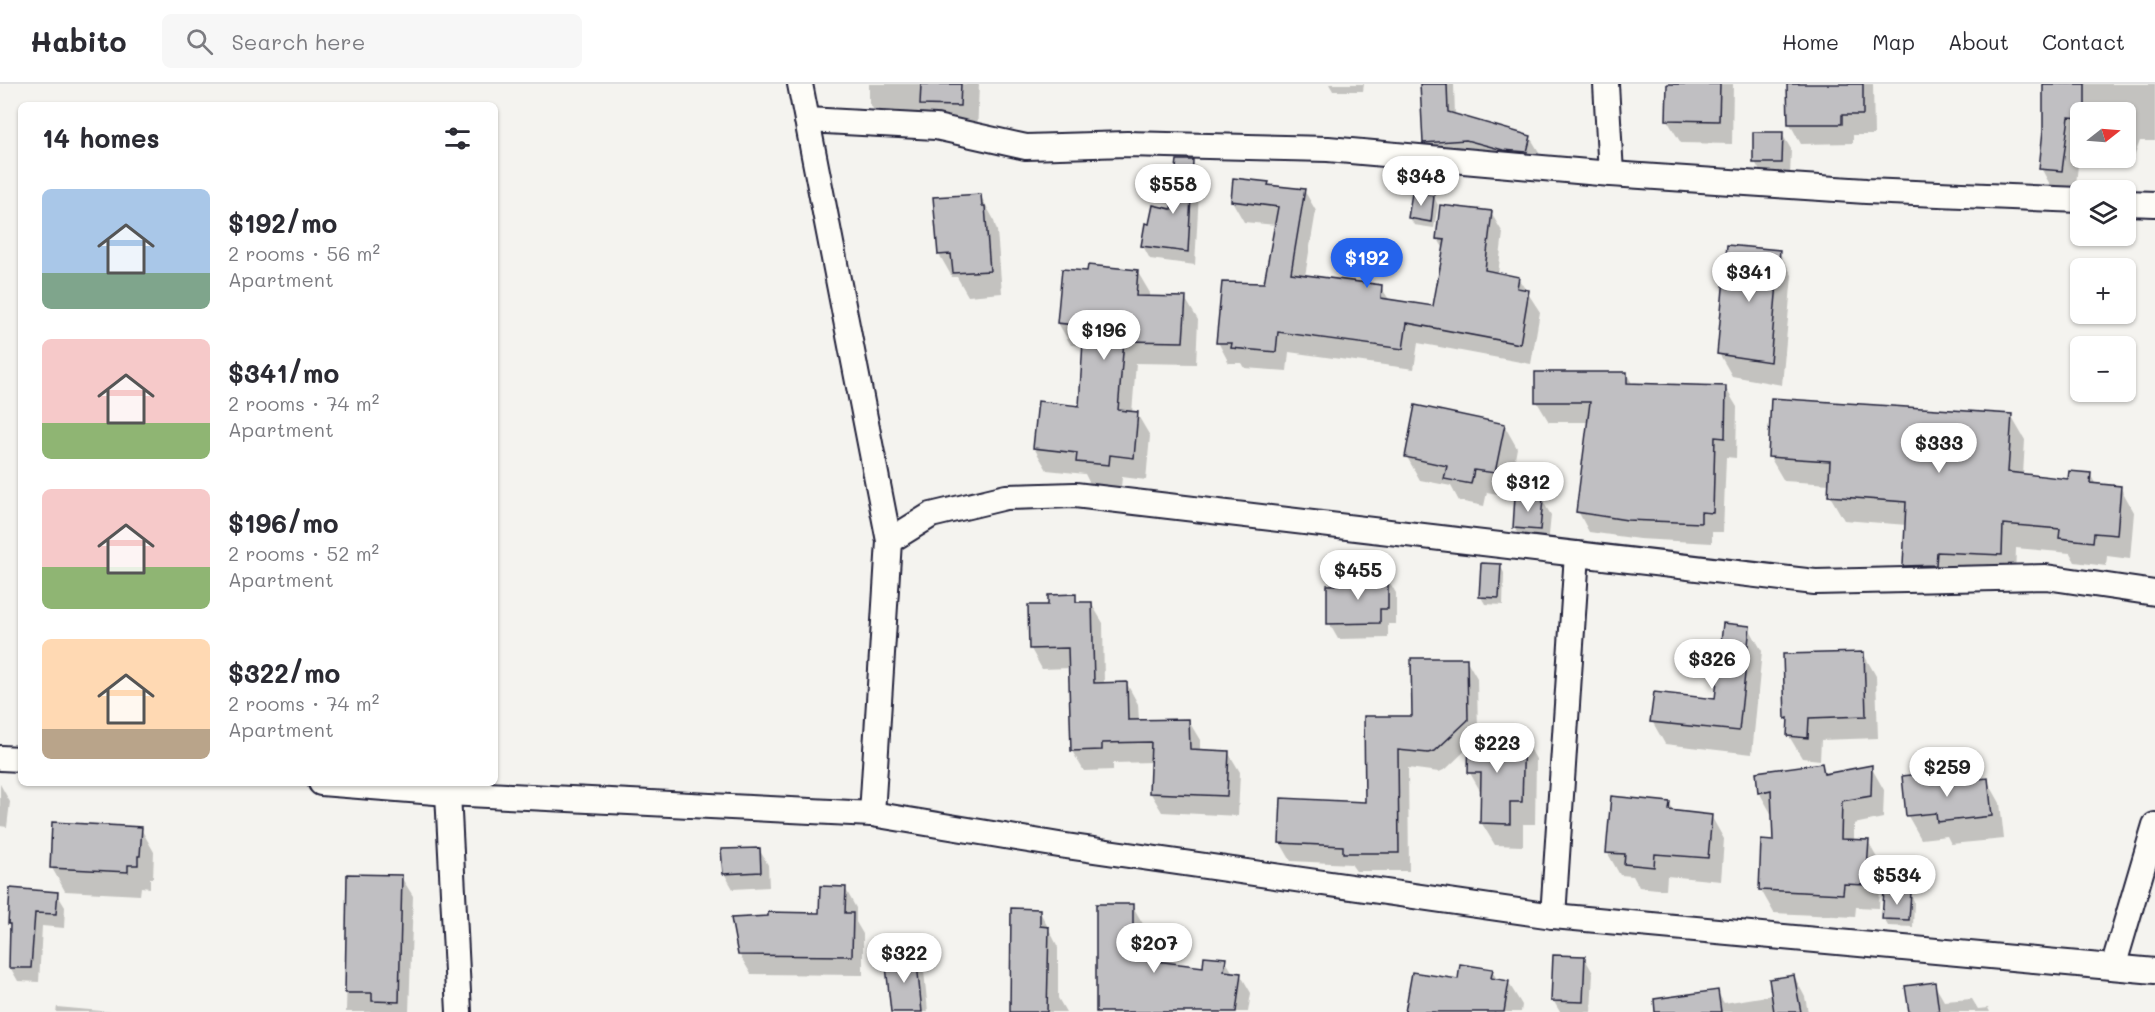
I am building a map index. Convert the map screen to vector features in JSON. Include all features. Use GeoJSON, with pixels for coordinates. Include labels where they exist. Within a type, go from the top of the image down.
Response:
{"type":"FeatureCollection","features":[{"type":"Feature","properties":{"kind":"street"},"geometry":{"type":"LineString","coordinates":[[800,84],[889,541],[872,813]]}},
{"type":"Feature","properties":{"kind":"street"},"geometry":{"type":"LineString","coordinates":[[1606,84],[1611,174]]}},
{"type":"Feature","properties":{"kind":"street"},"geometry":{"type":"LineString","coordinates":[[807,120],[936,127],[1026,147],[1127,144],[1328,149],[1611,174],[1866,191],[2070,200]]}},
{"type":"Feature","properties":{"kind":"street"},"geometry":{"type":"LineString","coordinates":[[2136,203],[2155,204]]}},
{"type":"Feature","properties":{"kind":"street"},"geometry":{"type":"LineString","coordinates":[[889,541],[931,515],[1006,497],[1075,495],[1815,582],[2046,577],[2155,593]]}},
{"type":"Feature","properties":{"kind":"street"},"geometry":{"type":"LineString","coordinates":[[1553,916],[1577,554]]}},
{"type":"Feature","properties":{"kind":"street"},"geometry":{"type":"LineString","coordinates":[[0,758],[18,759]]}},
{"type":"Feature","properties":{"kind":"street"},"geometry":{"type":"LineString","coordinates":[[359,786],[448,793],[872,813],[1071,846],[1553,916],[2155,971]]}},
{"type":"Feature","properties":{"kind":"street"},"geometry":{"type":"LineString","coordinates":[[448,793],[459,1012]]}},
{"type":"Feature","properties":{"kind":"street"},"geometry":{"type":"LineString","coordinates":[[2113,967],[2155,825]]}},
{"type":"Feature","properties":{"kind":"building"},"geometry":{"type":"Polygon","coordinates":[[[921,84],[961,84],[960,106],[920,105],[921,84]]]}},
{"type":"Feature","properties":{"kind":"building"},"geometry":{"type":"Polygon","coordinates":[[[1420,84],[1447,84],[1448,112],[1531,136],[1527,152],[1503,150],[1466,140],[1423,143],[1420,84]]]}},
{"type":"Feature","properties":{"kind":"building"},"geometry":{"type":"Polygon","coordinates":[[[1667,84],[1720,84],[1719,121],[1666,120],[1667,84]]]}},
{"type":"Feature","properties":{"kind":"building"},"geometry":{"type":"Polygon","coordinates":[[[1787,84],[1863,84],[1863,115],[1842,115],[1842,124],[1788,124],[1787,84]]]}},
{"type":"Feature","properties":{"kind":"building"},"geometry":{"type":"Polygon","coordinates":[[[2043,84],[2085,84],[2085,102],[2070,102],[2062,171],[2039,169],[2043,130],[2043,84]]]}},
{"type":"Feature","properties":{"kind":"building"},"geometry":{"type":"Polygon","coordinates":[[[1753,132],[1783,132],[1782,163],[1753,163],[1753,132]]]}},
{"type":"Feature","properties":{"kind":"building"},"geometry":{"type":"Polygon","coordinates":[[[1177,160],[1193,160],[1188,252],[1141,246],[1145,223],[1149,224],[1153,205],[1171,209],[1177,160]]]}},
{"type":"Feature","properties":{"kind":"building"},"geometry":{"type":"Polygon","coordinates":[[[1233,178],[1305,189],[1291,273],[1382,285],[1381,298],[1433,306],[1445,240],[1436,239],[1440,205],[1492,211],[1485,270],[1519,277],[1517,288],[1529,290],[1520,344],[1407,323],[1403,349],[1278,332],[1276,352],[1231,348],[1232,343],[1216,343],[1222,282],[1264,283],[1278,207],[1231,201],[1233,178]]]}},
{"type":"Feature","properties":{"kind":"building"},"geometry":{"type":"Polygon","coordinates":[[[1412,193],[1434,196],[1431,222],[1408,218],[1412,193]]]}},
{"type":"Feature","properties":{"kind":"building"},"geometry":{"type":"Polygon","coordinates":[[[981,194],[982,206],[985,206],[990,271],[953,273],[951,254],[938,255],[933,197],[981,194]]]}},
{"type":"Feature","properties":{"kind":"building"},"geometry":{"type":"Polygon","coordinates":[[[1727,245],[1780,250],[1770,362],[1717,354],[1727,245]]]}},
{"type":"Feature","properties":{"kind":"building"},"geometry":{"type":"Polygon","coordinates":[[[1088,265],[1138,270],[1136,296],[1186,297],[1183,342],[1124,341],[1118,410],[1138,412],[1134,458],[1110,455],[1109,465],[1076,462],[1077,453],[1033,448],[1038,401],[1079,406],[1084,326],[1057,323],[1062,269],[1087,271],[1088,265]]]}},
{"type":"Feature","properties":{"kind":"building"},"geometry":{"type":"Polygon","coordinates":[[[1535,372],[1627,372],[1627,383],[1726,386],[1725,438],[1715,437],[1713,513],[1701,512],[1701,523],[1627,520],[1576,512],[1590,402],[1535,402],[1535,372]]]}},
{"type":"Feature","properties":{"kind":"building"},"geometry":{"type":"Polygon","coordinates":[[[1771,398],[2012,414],[2008,472],[2068,479],[2069,471],[2091,473],[2090,483],[2121,486],[2117,535],[2094,533],[2093,542],[2059,538],[2060,529],[2003,524],[2002,555],[1937,552],[1936,565],[1903,566],[1906,502],[1828,496],[1830,461],[1768,457],[1771,398]]]}},
{"type":"Feature","properties":{"kind":"building"},"geometry":{"type":"Polygon","coordinates":[[[1415,405],[1505,424],[1495,473],[1474,470],[1471,484],[1444,479],[1447,466],[1405,457],[1415,405]]]}},
{"type":"Feature","properties":{"kind":"building"},"geometry":{"type":"Polygon","coordinates":[[[1515,496],[1543,499],[1540,530],[1513,528],[1515,496]]]}},
{"type":"Feature","properties":{"kind":"building"},"geometry":{"type":"Polygon","coordinates":[[[1481,563],[1501,564],[1499,598],[1479,597],[1481,563]]]}},
{"type":"Feature","properties":{"kind":"building"},"geometry":{"type":"Polygon","coordinates":[[[1358,577],[1388,577],[1388,609],[1380,609],[1380,623],[1327,624],[1327,585],[1359,584],[1358,577]]]}},
{"type":"Feature","properties":{"kind":"building"},"geometry":{"type":"Polygon","coordinates":[[[1076,594],[1076,602],[1092,602],[1094,683],[1127,682],[1128,720],[1189,719],[1190,749],[1229,751],[1227,796],[1149,793],[1151,742],[1102,743],[1102,750],[1071,751],[1068,648],[1029,649],[1028,605],[1048,605],[1048,595],[1076,594]]]}},
{"type":"Feature","properties":{"kind":"building"},"geometry":{"type":"Polygon","coordinates":[[[1723,623],[1750,626],[1739,731],[1650,722],[1654,692],[1715,699],[1723,623]]]}},
{"type":"Feature","properties":{"kind":"building"},"geometry":{"type":"Polygon","coordinates":[[[1864,652],[1866,716],[1809,718],[1808,738],[1787,736],[1788,718],[1785,719],[1783,654],[1864,652]]]}},
{"type":"Feature","properties":{"kind":"building"},"geometry":{"type":"Polygon","coordinates":[[[1411,658],[1467,658],[1468,720],[1435,751],[1428,753],[1398,750],[1399,853],[1343,853],[1343,846],[1279,843],[1281,798],[1365,802],[1364,716],[1412,716],[1411,658]]]}},
{"type":"Feature","properties":{"kind":"building"},"geometry":{"type":"Polygon","coordinates":[[[1469,734],[1524,735],[1522,802],[1510,802],[1510,824],[1480,823],[1481,773],[1468,773],[1469,734]]]}},
{"type":"Feature","properties":{"kind":"building"},"geometry":{"type":"Polygon","coordinates":[[[1822,763],[1824,774],[1872,765],[1871,796],[1842,801],[1841,839],[1869,840],[1866,885],[1844,884],[1843,894],[1759,890],[1761,840],[1773,841],[1771,790],[1758,793],[1756,772],[1822,763]]]}},
{"type":"Feature","properties":{"kind":"building"},"geometry":{"type":"Polygon","coordinates":[[[1928,773],[1929,784],[1988,778],[1992,816],[1937,822],[1936,813],[1906,816],[1902,776],[1928,773]]]}},
{"type":"Feature","properties":{"kind":"building"},"geometry":{"type":"Polygon","coordinates":[[[1611,796],[1670,802],[1669,810],[1712,815],[1708,858],[1655,854],[1654,867],[1624,864],[1625,854],[1606,853],[1611,796]]]}},
{"type":"Feature","properties":{"kind":"building"},"geometry":{"type":"Polygon","coordinates":[[[52,822],[142,827],[138,865],[128,865],[128,872],[50,868],[52,822]]]}},
{"type":"Feature","properties":{"kind":"building"},"geometry":{"type":"Polygon","coordinates":[[[760,848],[761,872],[723,874],[721,849],[760,848]]]}},
{"type":"Feature","properties":{"kind":"building"},"geometry":{"type":"Polygon","coordinates":[[[347,874],[402,875],[399,1002],[372,1001],[372,993],[345,993],[347,874]]]}},
{"type":"Feature","properties":{"kind":"building"},"geometry":{"type":"Polygon","coordinates":[[[820,886],[846,887],[845,913],[853,913],[852,956],[738,955],[731,918],[768,916],[768,912],[819,913],[820,886]]]}},
{"type":"Feature","properties":{"kind":"building"},"geometry":{"type":"Polygon","coordinates":[[[10,888],[58,892],[56,914],[35,913],[31,968],[9,968],[10,888]]]}},
{"type":"Feature","properties":{"kind":"building"},"geometry":{"type":"Polygon","coordinates":[[[1884,891],[1911,892],[1909,920],[1882,919],[1884,891]]]}},
{"type":"Feature","properties":{"kind":"building"},"geometry":{"type":"Polygon","coordinates":[[[1096,904],[1133,904],[1133,958],[1203,967],[1204,956],[1226,958],[1224,971],[1241,973],[1236,1012],[1096,1012],[1096,904]]]}},
{"type":"Feature","properties":{"kind":"building"},"geometry":{"type":"Polygon","coordinates":[[[1011,908],[1040,909],[1040,926],[1049,927],[1047,1012],[1010,1012],[1011,908]]]}},
{"type":"Feature","properties":{"kind":"building"},"geometry":{"type":"Polygon","coordinates":[[[916,954],[922,1012],[891,1012],[885,957],[916,954]]]}},
{"type":"Feature","properties":{"kind":"building"},"geometry":{"type":"Polygon","coordinates":[[[1553,955],[1585,956],[1583,1002],[1551,1001],[1553,955]]]}},
{"type":"Feature","properties":{"kind":"building"},"geometry":{"type":"Polygon","coordinates":[[[1460,964],[1493,969],[1491,978],[1509,981],[1504,1012],[1405,1012],[1412,972],[1458,979],[1460,964]]]}},
{"type":"Feature","properties":{"kind":"building"},"geometry":{"type":"Polygon","coordinates":[[[1794,975],[1801,1012],[1774,1012],[1769,979],[1794,975]]]}},
{"type":"Feature","properties":{"kind":"building"},"geometry":{"type":"Polygon","coordinates":[[[1935,982],[1939,1012],[1909,1012],[1905,986],[1935,982]]]}},
{"type":"Feature","properties":{"kind":"building"},"geometry":{"type":"Polygon","coordinates":[[[1718,990],[1721,1012],[1655,1012],[1654,999],[1718,990]]]}}]}
